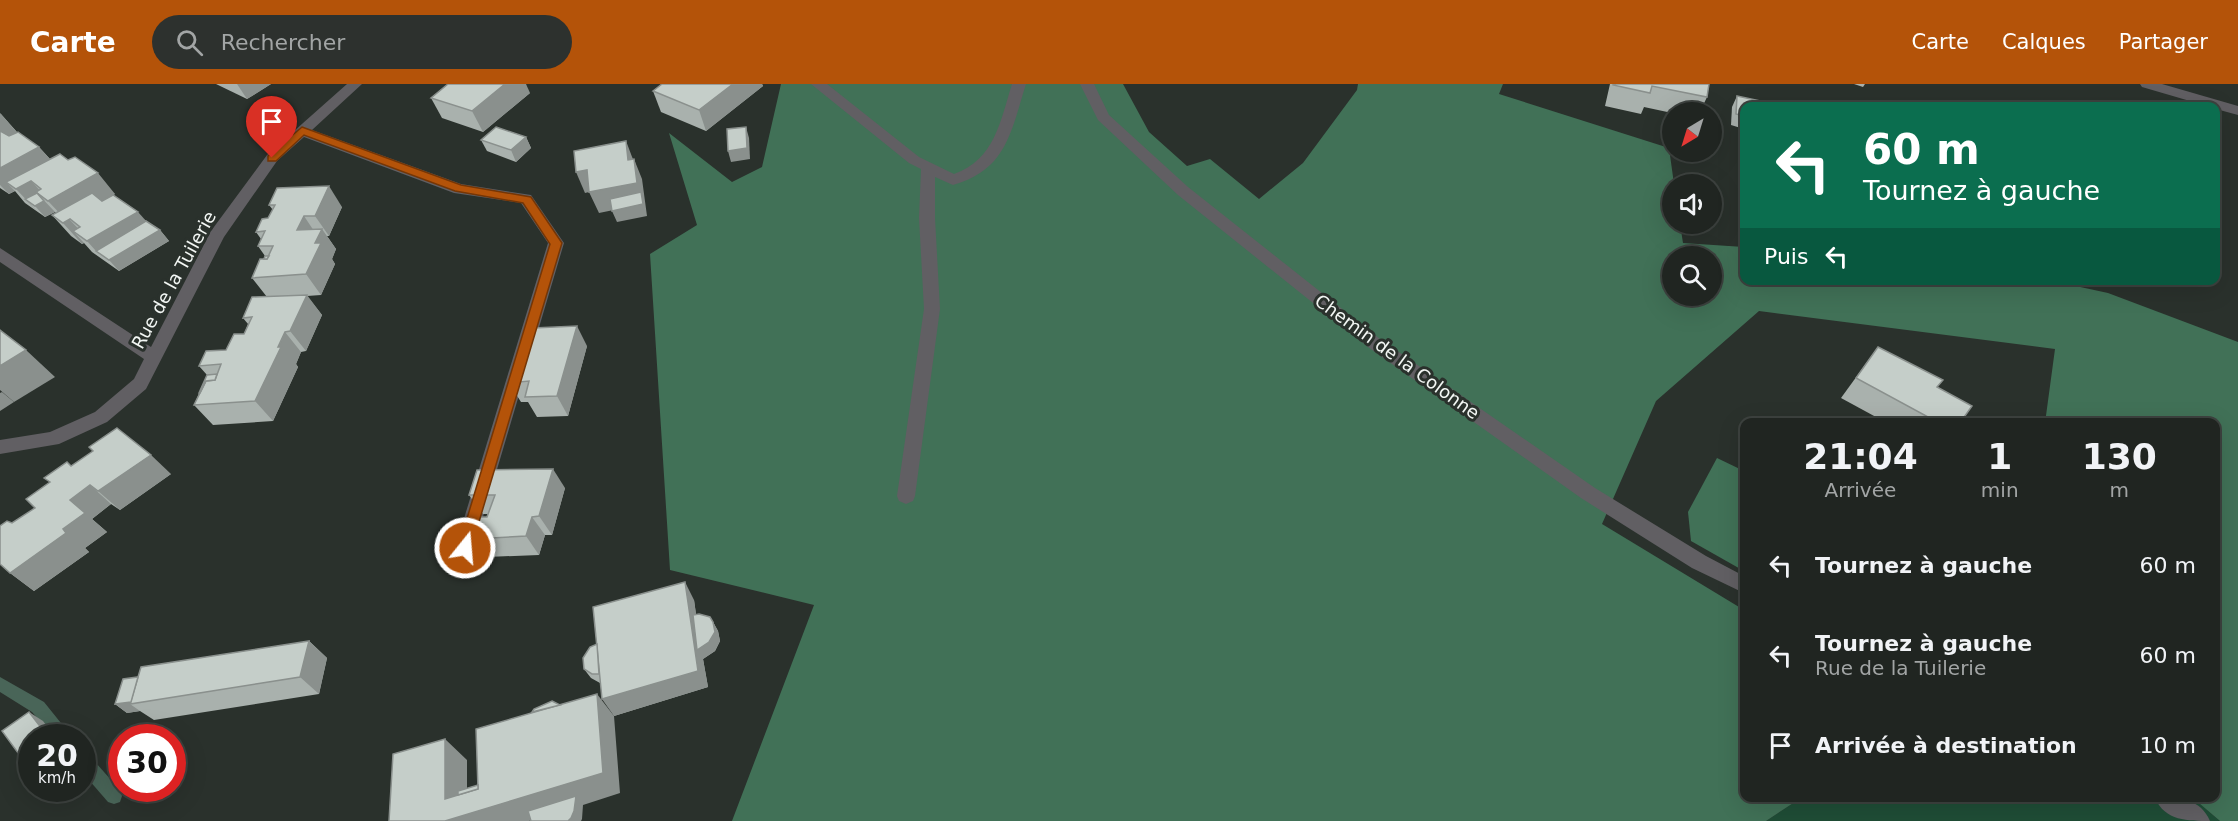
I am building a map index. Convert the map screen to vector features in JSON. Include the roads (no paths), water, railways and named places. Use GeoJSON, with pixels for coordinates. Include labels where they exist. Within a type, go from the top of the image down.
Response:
{"type":"FeatureCollection","features":[{"type":"Feature","properties":{"kind":"street","name":"Rue de la Tuilerie"},"geometry":{"type":"LineString","coordinates":[[0,447],[53,439],[101,417],[140,384],[218,235],[272,158],[355,84]]}},
{"type":"Feature","properties":{"kind":"street"},"geometry":{"type":"LineString","coordinates":[[818,84],[914,160],[953,180],[974,172],[999,146],[1019,84]]}},
{"type":"Feature","properties":{"kind":"street","name":"Chemin de la Colonne"},"geometry":{"type":"LineString","coordinates":[[1087,84],[1103,117],[1183,191],[1374,343],[1588,494],[1700,562],[1740,583]]}},
{"type":"Feature","properties":{"kind":"street"},"geometry":{"type":"LineString","coordinates":[[2147,84],[2208,102]]}},
{"type":"Feature","properties":{"kind":"street"},"geometry":{"type":"LineString","coordinates":[[2220,106],[2238,111]]}},
{"type":"Feature","properties":{"kind":"street"},"geometry":{"type":"LineString","coordinates":[[302,131],[459,189],[526,200],[556,243],[465,548]]}},
{"type":"Feature","properties":{"kind":"street"},"geometry":{"type":"LineString","coordinates":[[906,496],[932,309],[927,218],[928,168]]}},
{"type":"Feature","properties":{"kind":"street"},"geometry":{"type":"LineString","coordinates":[[0,254],[154,357]]}},
{"type":"Feature","properties":{"kind":"street"},"geometry":{"type":"LineString","coordinates":[[2172,802],[2199,821]]}},
{"type":"Feature","properties":{"kind":"waterway"},"geometry":{"type":"LineString","coordinates":[[0,684],[38,707],[53,724]]}},
{"type":"Feature","properties":{"kind":"waterway"},"geometry":{"type":"LineString","coordinates":[[96,775],[108,789]]}}]}
